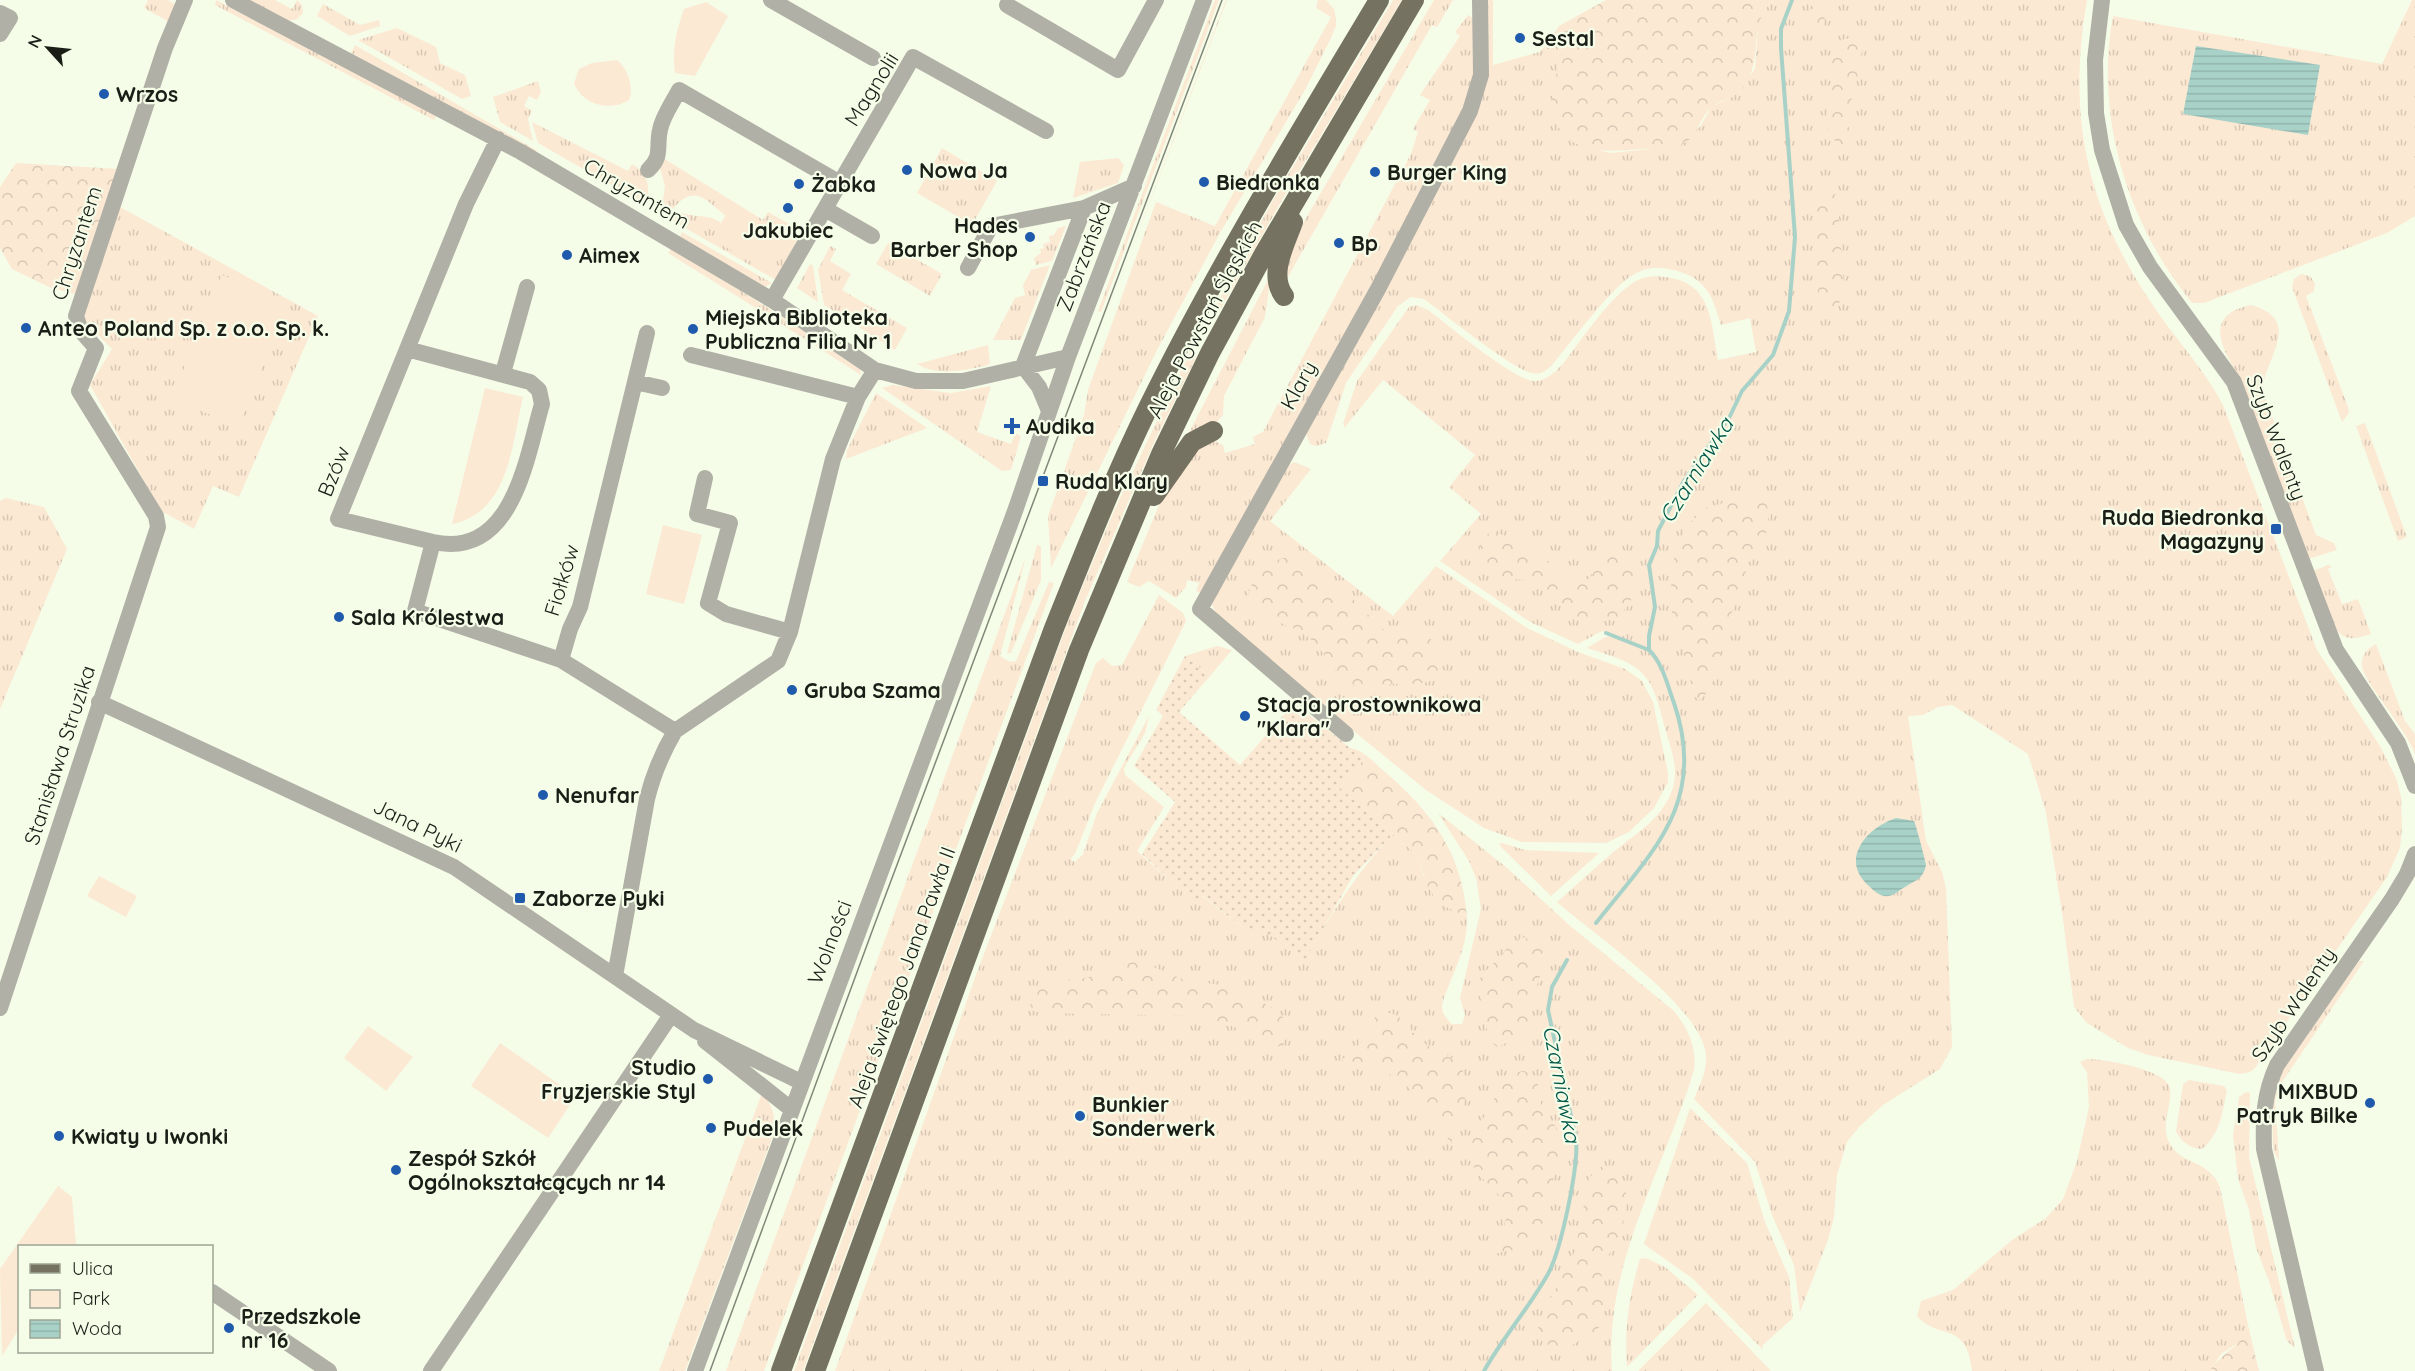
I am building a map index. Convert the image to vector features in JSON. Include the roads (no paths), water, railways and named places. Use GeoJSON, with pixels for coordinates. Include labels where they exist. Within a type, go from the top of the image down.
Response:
{"type":"FeatureCollection","features":[{"type":"Feature","properties":{"kind":"main road","name":"Aleja Powstań Śląskich"},"geometry":{"type":"LineString","coordinates":[[1065,599],[1148,408],[1196,314],[1229,252],[1379,0]]}},
{"type":"Feature","properties":{"kind":"main road","name":"Aleja Powstań Śląskich"},"geometry":{"type":"LineString","coordinates":[[815,1371],[1095,610],[1161,454],[1210,353],[1309,177],[1414,0]]}},
{"type":"Feature","properties":{"kind":"main road"},"geometry":{"type":"LineString","coordinates":[[1284,296],[1278,284],[1277,269],[1309,177]]}},
{"type":"Feature","properties":{"kind":"main road"},"geometry":{"type":"LineString","coordinates":[[1114,563],[1168,471],[1192,442],[1213,431]]}},
{"type":"Feature","properties":{"kind":"main road","name":"Aleja świętego Jana Pawła II"},"geometry":{"type":"LineString","coordinates":[[781,1371],[1065,599]]}},
{"type":"Feature","properties":{"kind":"street","name":"Chryzantem"},"geometry":{"type":"LineString","coordinates":[[156,516],[80,391],[96,348],[81,331],[75,316],[165,48],[184,0]]}},
{"type":"Feature","properties":{"kind":"street","name":"Chryzantem"},"geometry":{"type":"LineString","coordinates":[[233,0],[498,139],[772,300],[875,370],[916,381],[963,381],[1068,357]]}},
{"type":"Feature","properties":{"kind":"street"},"geometry":{"type":"LineString","coordinates":[[771,0],[873,58]]}},
{"type":"Feature","properties":{"kind":"street"},"geometry":{"type":"LineString","coordinates":[[1007,5],[1118,70],[1156,0]]}},
{"type":"Feature","properties":{"kind":"street","name":"Zabrzańska"},"geometry":{"type":"LineString","coordinates":[[1008,530],[1068,357],[1204,0]]}},
{"type":"Feature","properties":{"kind":"street","name":"Klary"},"geometry":{"type":"LineString","coordinates":[[1346,734],[1200,609],[1383,279],[1470,111],[1481,75],[1480,0]]}},
{"type":"Feature","properties":{"kind":"street","name":"Szyb Walenty"},"geometry":{"type":"LineString","coordinates":[[2102,0],[2095,60],[2096,113],[2102,150],[2126,225],[2150,267],[2234,382],[2336,650],[2398,743],[2415,786]]}},
{"type":"Feature","properties":{"kind":"street"},"geometry":{"type":"LineString","coordinates":[[0,13],[10,18],[0,34]]}},
{"type":"Feature","properties":{"kind":"street","name":"Magnolii"},"geometry":{"type":"LineString","coordinates":[[772,300],[913,57],[1046,131]]}},
{"type":"Feature","properties":{"kind":"street"},"geometry":{"type":"LineString","coordinates":[[648,170],[656,163],[661,149],[660,130],[679,90],[840,183]]}},
{"type":"Feature","properties":{"kind":"street","name":"Bzów"},"geometry":{"type":"LineString","coordinates":[[407,349],[503,373],[530,382],[539,390],[542,404],[517,491],[495,525],[479,536],[448,545],[338,519],[407,349],[480,173],[498,139]]}},
{"type":"Feature","properties":{"kind":"street"},"geometry":{"type":"LineString","coordinates":[[968,268],[991,225],[1084,207],[1134,186]]}},
{"type":"Feature","properties":{"kind":"street"},"geometry":{"type":"LineString","coordinates":[[1049,411],[1039,387],[1023,366],[1084,207]]}},
{"type":"Feature","properties":{"kind":"street"},"geometry":{"type":"LineString","coordinates":[[825,209],[872,236]]}},
{"type":"Feature","properties":{"kind":"street"},"geometry":{"type":"LineString","coordinates":[[503,373],[527,287]]}},
{"type":"Feature","properties":{"kind":"street","name":"Fiołków"},"geometry":{"type":"LineString","coordinates":[[561,660],[570,629],[580,607],[647,333]]}},
{"type":"Feature","properties":{"kind":"street"},"geometry":{"type":"LineString","coordinates":[[691,355],[858,397]]}},
{"type":"Feature","properties":{"kind":"street"},"geometry":{"type":"LineString","coordinates":[[615,976],[647,799],[653,776],[665,747],[675,731],[778,661],[790,632],[833,459],[858,397],[875,370]]}},
{"type":"Feature","properties":{"kind":"street"},"geometry":{"type":"LineString","coordinates":[[635,382],[662,388]]}},
{"type":"Feature","properties":{"kind":"street"},"geometry":{"type":"LineString","coordinates":[[705,478],[696,514],[730,523],[708,603],[726,614],[790,632]]}},
{"type":"Feature","properties":{"kind":"street","name":"Stanisława Struzika"},"geometry":{"type":"LineString","coordinates":[[0,1008],[158,527],[156,516]]}},
{"type":"Feature","properties":{"kind":"street","name":"Wolności"},"geometry":{"type":"LineString","coordinates":[[695,1371],[1008,530]]}},
{"type":"Feature","properties":{"kind":"street"},"geometry":{"type":"LineString","coordinates":[[433,542],[415,611],[561,660],[675,731]]}},
{"type":"Feature","properties":{"kind":"street","name":"Jana Pyki"},"geometry":{"type":"LineString","coordinates":[[99,702],[454,867],[693,1030],[725,1059],[791,1109]]}},
{"type":"Feature","properties":{"kind":"street","name":"Szyb Walenty"},"geometry":{"type":"LineString","coordinates":[[2316,1371],[2264,1149],[2263,1113],[2266,1091],[2277,1065],[2392,900],[2415,854]]}},
{"type":"Feature","properties":{"kind":"street"},"geometry":{"type":"LineString","coordinates":[[431,1371],[671,1015]]}},
{"type":"Feature","properties":{"kind":"street","name":"Jana Pyki"},"geometry":{"type":"LineString","coordinates":[[693,1030],[801,1082]]}},
{"type":"Feature","properties":{"kind":"street"},"geometry":{"type":"LineString","coordinates":[[213,1293],[329,1371]]}},
{"type":"Feature","properties":{"kind":"water"},"geometry":{"type":"Polygon","coordinates":[[[2196,46],[2320,65],[2308,135],[2183,114],[2196,46]]]}},
{"type":"Feature","properties":{"kind":"water"},"geometry":{"type":"Polygon","coordinates":[[[1896,818],[1914,821],[1926,865],[1916,881],[1893,895],[1883,896],[1873,890],[1860,876],[1856,866],[1856,856],[1866,837],[1875,829],[1896,818]]]}},
{"type":"Feature","properties":{"kind":"waterway","name":"Czarniawka"},"geometry":{"type":"LineString","coordinates":[[1596,923],[1655,848],[1669,823],[1679,797],[1684,769],[1683,738],[1674,703],[1661,668],[1649,650],[1649,636],[1655,607],[1649,565],[1657,546],[1658,531],[1684,481],[1729,418],[1742,391],[1773,355],[1789,311],[1795,237],[1781,29],[1792,0]]}},
{"type":"Feature","properties":{"kind":"waterway"},"geometry":{"type":"LineString","coordinates":[[1606,633],[1649,650]]}},
{"type":"Feature","properties":{"kind":"waterway","name":"Czarniawka"},"geometry":{"type":"LineString","coordinates":[[1484,1371],[1548,1274],[1568,1208],[1575,1168],[1576,1139],[1548,1010],[1552,987],[1567,960]]}},
{"type":"Feature","properties":{"kind":"tram line"},"geometry":{"type":"LineString","coordinates":[[710,1371],[874,926],[1222,0]]}},
{"type":"Feature","properties":{"kind":"place","name":"Sestal"},"geometry":{"type":"Point","coordinates":[1520,38]}},
{"type":"Feature","properties":{"kind":"place","name":"Wrzos"},"geometry":{"type":"Point","coordinates":[104,94]}},
{"type":"Feature","properties":{"kind":"place","name":"Nowa Ja"},"geometry":{"type":"Point","coordinates":[907,170]}},
{"type":"Feature","properties":{"kind":"place","name":"Burger King"},"geometry":{"type":"Point","coordinates":[1375,172]}},
{"type":"Feature","properties":{"kind":"place","name":"Biedronka"},"geometry":{"type":"Point","coordinates":[1204,182]}},
{"type":"Feature","properties":{"kind":"place","name":"Żabka"},"geometry":{"type":"Point","coordinates":[799,184]}},
{"type":"Feature","properties":{"kind":"place","name":"Jakubiec"},"geometry":{"type":"Point","coordinates":[788,208]}},
{"type":"Feature","properties":{"kind":"place","name":"Hades Barber Shop"},"geometry":{"type":"Point","coordinates":[1030,237]}},
{"type":"Feature","properties":{"kind":"place","name":"Bp"},"geometry":{"type":"Point","coordinates":[1339,243]}},
{"type":"Feature","properties":{"kind":"place","name":"Aimex"},"geometry":{"type":"Point","coordinates":[567,255]}},
{"type":"Feature","properties":{"kind":"place","name":"Anteo Poland Sp. z o.o. Sp. k."},"geometry":{"type":"Point","coordinates":[26,328]}},
{"type":"Feature","properties":{"kind":"place","name":"Miejska Biblioteka Publiczna Filia Nr 1"},"geometry":{"type":"Point","coordinates":[693,329]}},
{"type":"Feature","properties":{"kind":"place","name":"Audika"},"geometry":{"type":"Point","coordinates":[1012,426]}},
{"type":"Feature","properties":{"kind":"place","name":"Ruda Klary"},"geometry":{"type":"Point","coordinates":[1043,481]}},
{"type":"Feature","properties":{"kind":"place","name":"Ruda Biedronka Magazyny"},"geometry":{"type":"Point","coordinates":[2276,529]}},
{"type":"Feature","properties":{"kind":"place","name":"Sala Królestwa"},"geometry":{"type":"Point","coordinates":[339,617]}},
{"type":"Feature","properties":{"kind":"place","name":"Gruba Szama"},"geometry":{"type":"Point","coordinates":[792,690]}},
{"type":"Feature","properties":{"kind":"place","name":"Stacja prostownikowa \"Klara\""},"geometry":{"type":"Point","coordinates":[1245,716]}},
{"type":"Feature","properties":{"kind":"place","name":"Nenufar"},"geometry":{"type":"Point","coordinates":[543,795]}},
{"type":"Feature","properties":{"kind":"place","name":"Zaborze Pyki"},"geometry":{"type":"Point","coordinates":[520,898]}},
{"type":"Feature","properties":{"kind":"place","name":"Studio Fryzjerskie Styl"},"geometry":{"type":"Point","coordinates":[708,1079]}},
{"type":"Feature","properties":{"kind":"place","name":"MIXBUD Patryk Bilke"},"geometry":{"type":"Point","coordinates":[2370,1103]}},
{"type":"Feature","properties":{"kind":"place","name":"Bunkier Sonderwerk"},"geometry":{"type":"Point","coordinates":[1080,1116]}},
{"type":"Feature","properties":{"kind":"place","name":"Pudelek"},"geometry":{"type":"Point","coordinates":[711,1128]}},
{"type":"Feature","properties":{"kind":"place","name":"Kwiaty u Iwonki"},"geometry":{"type":"Point","coordinates":[59,1136]}},
{"type":"Feature","properties":{"kind":"place","name":"Zespół Szkół Ogólnokształcących nr 14"},"geometry":{"type":"Point","coordinates":[396,1170]}},
{"type":"Feature","properties":{"kind":"place","name":"Przedszkole nr 16"},"geometry":{"type":"Point","coordinates":[229,1328]}}]}
